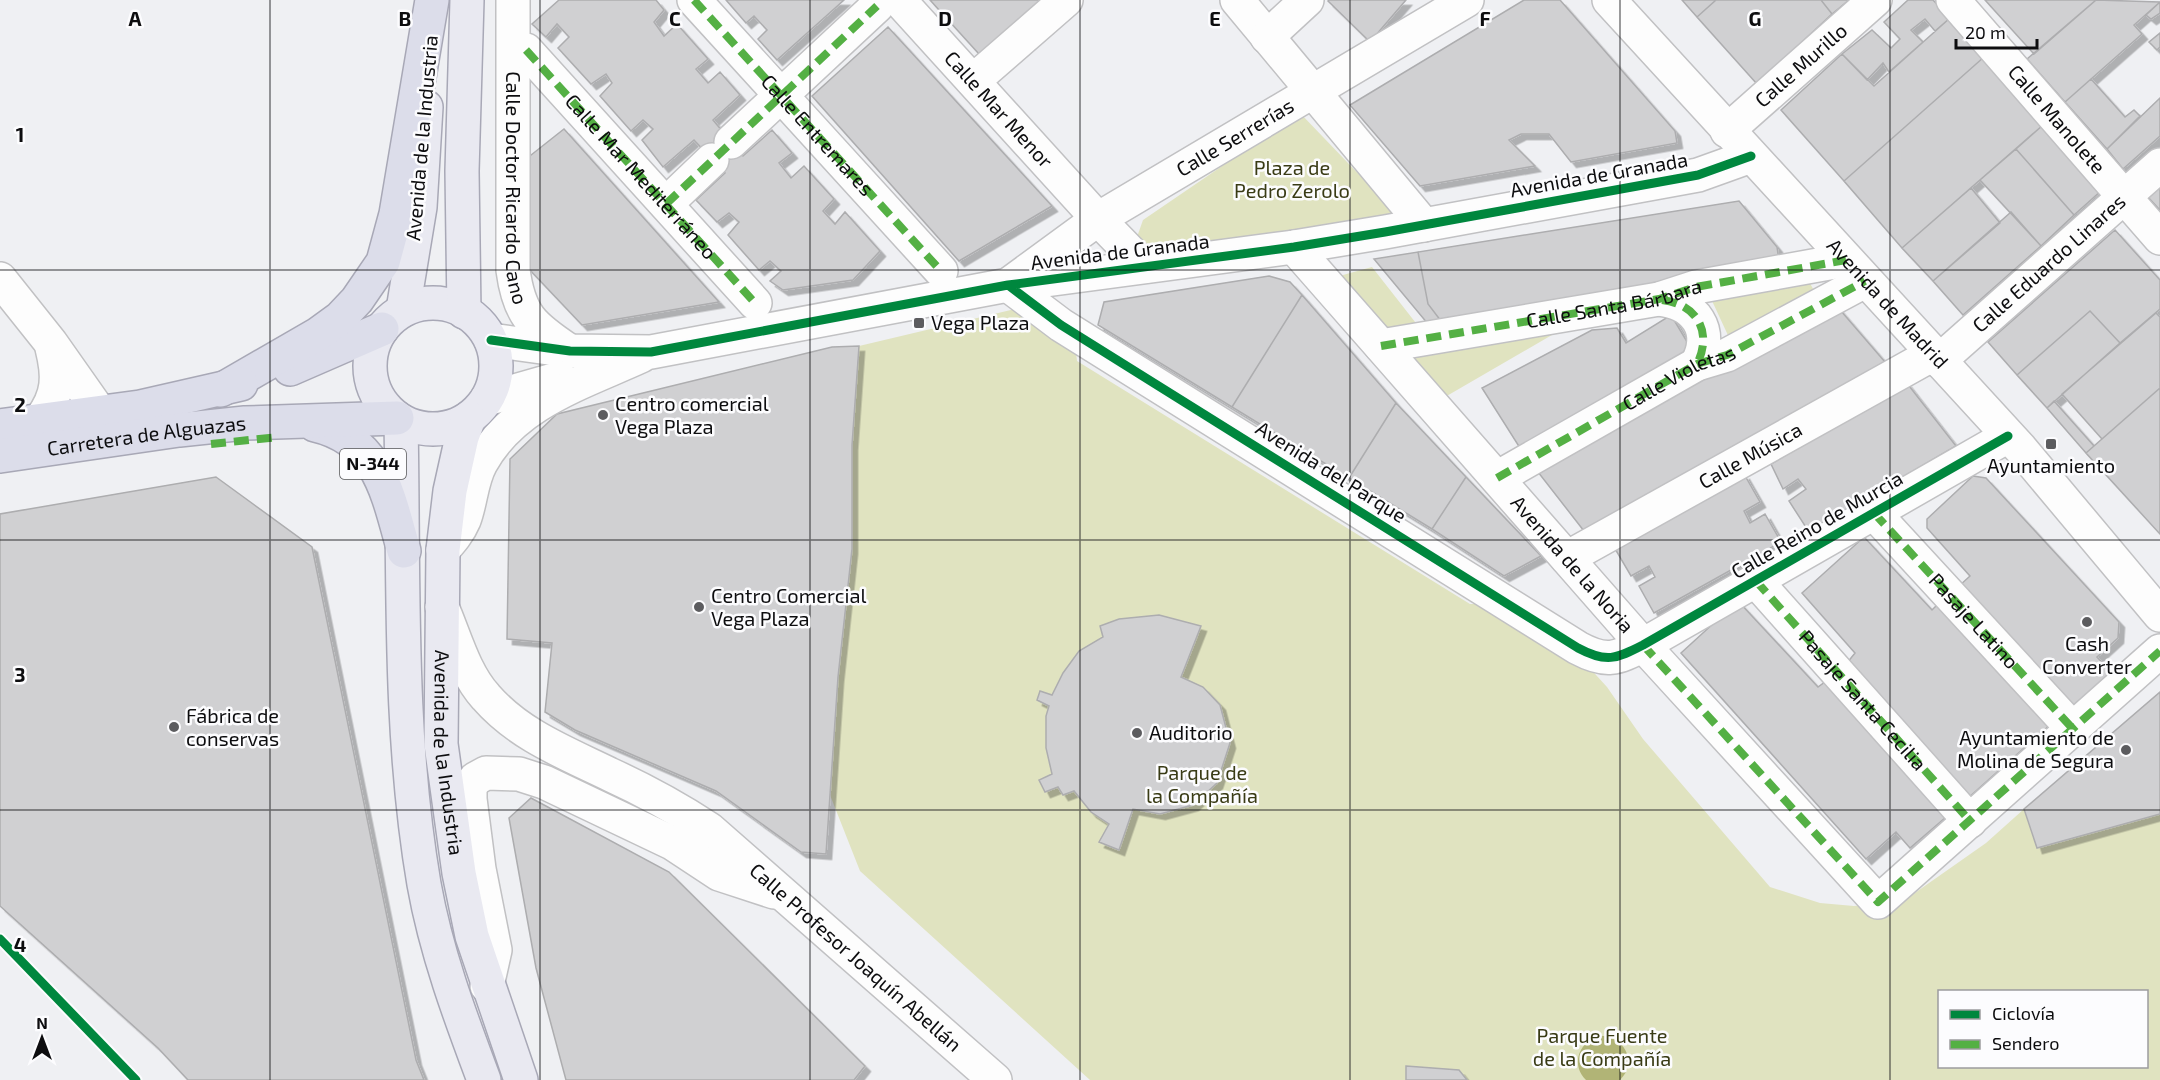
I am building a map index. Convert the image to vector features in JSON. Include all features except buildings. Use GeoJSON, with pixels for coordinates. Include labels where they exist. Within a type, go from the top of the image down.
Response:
{"type":"FeatureCollection","features":[{"type":"Feature","properties":{"kind":"highway"},"geometry":{"type":"LineString","coordinates":[[221,390],[318,334],[340,318],[357,300],[383,262],[396,214],[432,0]]}},
{"type":"Feature","properties":{"kind":"highway"},"geometry":{"type":"LineString","coordinates":[[0,426],[140,406],[221,390],[308,363],[392,319]]}},
{"type":"Feature","properties":{"kind":"highway"},"geometry":{"type":"LineString","coordinates":[[296,420],[399,420]]}},
{"type":"Feature","properties":{"kind":"highway","name":"Carretera de Alguazas"},"geometry":{"type":"LineString","coordinates":[[0,456],[190,429],[296,420]]}},
{"type":"Feature","properties":{"kind":"highway","name":"N-344"},"geometry":{"type":"LineString","coordinates":[[296,420],[329,428],[354,441],[370,458],[382,480],[404,551]]}},
{"type":"Feature","properties":{"kind":"main road","name":"Avenida de la Industria"},"geometry":{"type":"LineString","coordinates":[[392,319],[420,207],[432,0]]}},
{"type":"Feature","properties":{"kind":"main road","name":"Avenida de la Industria"},"geometry":{"type":"LineString","coordinates":[[464,312],[462,171],[467,0]]}},
{"type":"Feature","properties":{"kind":"main road"},"geometry":{"type":"LineString","coordinates":[[434,303],[464,312],[480,324],[491,340],[496,370],[478,409],[457,425],[428,429],[399,420],[381,403],[369,374],[369,358],[392,319],[418,304],[434,303]]}},
{"type":"Feature","properties":{"kind":"main road","name":"Avenida de la Industria"},"geometry":{"type":"LineString","coordinates":[[478,409],[462,437],[450,491],[443,550],[441,744],[459,873],[472,936],[487,986],[521,1080]]}},
{"type":"Feature","properties":{"kind":"main road","name":"Avenida de la Industria"},"geometry":{"type":"LineString","coordinates":[[399,420],[410,758],[424,885],[448,985],[483,1080]]}},
{"type":"Feature","properties":{"kind":"street","name":"Calle Doctor Ricardo Cano"},"geometry":{"type":"LineString","coordinates":[[513,0],[513,270],[515,290],[527,318],[570,351]]}},
{"type":"Feature","properties":{"kind":"street","name":"Calle Entremares"},"geometry":{"type":"LineString","coordinates":[[694,0],[941,271]]}},
{"type":"Feature","properties":{"kind":"street"},"geometry":{"type":"LineString","coordinates":[[973,81],[1066,0]]}},
{"type":"Feature","properties":{"kind":"street"},"geometry":{"type":"LineString","coordinates":[[1237,0],[1424,225]]}},
{"type":"Feature","properties":{"kind":"street"},"geometry":{"type":"LineString","coordinates":[[1268,37],[1307,0]]}},
{"type":"Feature","properties":{"kind":"street","name":"Calle Serrerías"},"geometry":{"type":"LineString","coordinates":[[1008,285],[1098,219],[1467,0]]}},
{"type":"Feature","properties":{"kind":"street","name":"Avenida de Madrid"},"geometry":{"type":"LineString","coordinates":[[1609,0],[2008,436],[2160,615]]}},
{"type":"Feature","properties":{"kind":"street","name":"Calle Murillo"},"geometry":{"type":"LineString","coordinates":[[1727,131],[1875,0]]}},
{"type":"Feature","properties":{"kind":"street","name":"Calle Manolete"},"geometry":{"type":"LineString","coordinates":[[1953,0],[2126,196],[2160,238]]}},
{"type":"Feature","properties":{"kind":"street"},"geometry":{"type":"LineString","coordinates":[[666,204],[781,96],[888,3]]}},
{"type":"Feature","properties":{"kind":"street","name":"Calle Mar Menor"},"geometry":{"type":"LineString","coordinates":[[888,3],[973,81],[1098,219],[1135,257],[1147,266]]}},
{"type":"Feature","properties":{"kind":"street","name":"Calle Mar Mediterráneo"},"geometry":{"type":"LineString","coordinates":[[526,50],[755,303]]}},
{"type":"Feature","properties":{"kind":"street","name":"Avenida de Granada"},"geometry":{"type":"LineString","coordinates":[[491,340],[570,351],[651,352],[1008,285],[1294,247],[1424,225],[1698,175],[1751,156]]}},
{"type":"Feature","properties":{"kind":"street","name":"Calle Eduardo Linares"},"geometry":{"type":"LineString","coordinates":[[1936,357],[2160,165]]}},
{"type":"Feature","properties":{"kind":"street"},"geometry":{"type":"LineString","coordinates":[[1067,277],[1091,252],[1098,238],[1098,219]]}},
{"type":"Feature","properties":{"kind":"street","name":"Avenida de la Noria"},"geometry":{"type":"LineString","coordinates":[[1294,247],[1643,645],[1878,902],[1970,821]]}},
{"type":"Feature","properties":{"kind":"street","name":"Calle Santa Bárbara"},"geometry":{"type":"LineString","coordinates":[[1381,346],[1659,300],[1696,287],[1856,270]]}},
{"type":"Feature","properties":{"kind":"street","name":"Calle Violetas"},"geometry":{"type":"LineString","coordinates":[[1497,478],[1697,364],[1727,356],[1856,270]]}},
{"type":"Feature","properties":{"kind":"street"},"geometry":{"type":"LineString","coordinates":[[0,279],[51,343],[118,439]]}},
{"type":"Feature","properties":{"kind":"street","name":"Avenida del Parque"},"geometry":{"type":"LineString","coordinates":[[1008,285],[1061,326],[1592,656],[1607,659],[1621,657],[1643,645]]}},
{"type":"Feature","properties":{"kind":"street"},"geometry":{"type":"LineString","coordinates":[[1659,300],[1676,301],[1691,311],[1700,323],[1705,337],[1704,351],[1697,364]]}},
{"type":"Feature","properties":{"kind":"street"},"geometry":{"type":"LineString","coordinates":[[41,419],[51,405],[58,387],[51,343]]}},
{"type":"Feature","properties":{"kind":"street"},"geometry":{"type":"LineString","coordinates":[[478,409],[651,352]]}},
{"type":"Feature","properties":{"kind":"street"},"geometry":{"type":"LineString","coordinates":[[443,550],[458,532],[480,465],[497,438],[521,416],[547,398],[651,352]]}},
{"type":"Feature","properties":{"kind":"street","name":"Calle Música"},"geometry":{"type":"LineString","coordinates":[[1567,558],[1936,357]]}},
{"type":"Feature","properties":{"kind":"street","name":"Calle Reino de Murcia"},"geometry":{"type":"LineString","coordinates":[[1643,645],[2008,436]]}},
{"type":"Feature","properties":{"kind":"street","name":"Pasaje Latino"},"geometry":{"type":"LineString","coordinates":[[1874,513],[2073,729]]}},
{"type":"Feature","properties":{"kind":"street","name":"Pasaje Santa Cecilia"},"geometry":{"type":"LineString","coordinates":[[1756,581],[1970,821]]}},
{"type":"Feature","properties":{"kind":"street","name":"Calle Profesor Joaquín Abellán"},"geometry":{"type":"LineString","coordinates":[[442,607],[468,671],[485,696],[502,713],[548,746],[671,803],[709,829],[732,866]]}},
{"type":"Feature","properties":{"kind":"street"},"geometry":{"type":"LineString","coordinates":[[1970,821],[2160,651]]}},
{"type":"Feature","properties":{"kind":"street"},"geometry":{"type":"LineString","coordinates":[[580,800],[594,766]]}},
{"type":"Feature","properties":{"kind":"street","name":"Calle Profesor Joaquín Abellán"},"geometry":{"type":"LineString","coordinates":[[487,986],[495,950],[479,869],[470,788],[475,779],[486,773],[519,774],[672,843],[732,866],[787,896],[995,1080]]}},
{"type":"Feature","properties":{"kind":"green space","name":"Plaza de Pedro Zerolo"},"geometry":{"type":"Polygon","coordinates":[[[1300,113],[1396,213],[1156,257],[1137,237],[1143,220],[1300,113]]]}},
{"type":"Feature","properties":{"kind":"green space"},"geometry":{"type":"Polygon","coordinates":[[[1372,267],[1419,327],[1377,333],[1332,278],[1372,267]]]}},
{"type":"Feature","properties":{"kind":"green space"},"geometry":{"type":"Polygon","coordinates":[[[1804,272],[1819,300],[1732,344],[1707,290],[1804,272]]]}},
{"type":"Feature","properties":{"kind":"green space","name":"Parque de la Compañía"},"geometry":{"type":"Polygon","coordinates":[[[1015,309],[1076,351],[1077,361],[1470,604],[1480,604],[1586,664],[1607,687],[1643,739],[1770,887],[1820,903],[1854,906],[1902,902],[1986,843],[2024,809],[2037,848],[2160,814],[2160,1080],[1090,1080],[860,871],[830,795],[838,677],[852,549],[852,445],[859,346],[1015,309]]]}},
{"type":"Feature","properties":{"kind":"green space"},"geometry":{"type":"Polygon","coordinates":[[[1576,321],[1445,397],[1405,352],[1576,321]]]}},
{"type":"Feature","properties":{"kind":"shaded area"},"geometry":{"type":"Polygon","coordinates":[[[1596,1036],[1613,1039],[1625,1049],[1628,1064],[1620,1080],[1586,1080],[1581,1074],[1578,1062],[1581,1050],[1596,1036]]]}},
{"type":"Feature","properties":{"kind":"marked path"},"geometry":{"type":"LineString","coordinates":[[694,0],[941,271]]}},
{"type":"Feature","properties":{"kind":"marked path"},"geometry":{"type":"LineString","coordinates":[[666,204],[877,6]]}},
{"type":"Feature","properties":{"kind":"marked path"},"geometry":{"type":"LineString","coordinates":[[526,50],[755,303]]}},
{"type":"Feature","properties":{"kind":"marked path"},"geometry":{"type":"LineString","coordinates":[[1381,346],[1659,299],[1696,287],[1846,260]]}},
{"type":"Feature","properties":{"kind":"marked path"},"geometry":{"type":"LineString","coordinates":[[1497,478],[1697,364],[1727,355],[1865,281]]}},
{"type":"Feature","properties":{"kind":"marked path"},"geometry":{"type":"LineString","coordinates":[[1662,300],[1684,307],[1699,322],[1703,341],[1702,352],[1697,364]]}},
{"type":"Feature","properties":{"kind":"marked path"},"geometry":{"type":"LineString","coordinates":[[211,444],[278,437]]}},
{"type":"Feature","properties":{"kind":"marked path"},"geometry":{"type":"LineString","coordinates":[[1874,513],[2073,729]]}},
{"type":"Feature","properties":{"kind":"marked path"},"geometry":{"type":"LineString","coordinates":[[1756,581],[1970,821]]}},
{"type":"Feature","properties":{"kind":"marked path"},"geometry":{"type":"LineString","coordinates":[[1643,645],[1878,902],[2160,651]]}},
{"type":"Feature","properties":{"kind":"cycle path"},"geometry":{"type":"LineString","coordinates":[[491,340],[570,351],[651,352],[1008,285],[1294,247],[1385,232],[1698,175],[1751,156]]}},
{"type":"Feature","properties":{"kind":"cycle path"},"geometry":{"type":"LineString","coordinates":[[1008,285],[1061,325],[1578,648],[1596,656],[1618,656],[1643,645],[2008,436]]}},
{"type":"Feature","properties":{"kind":"cycle path"},"geometry":{"type":"LineString","coordinates":[[0,939],[136,1080]]}},
{"type":"Feature","properties":{"kind":"place","name":"Vega Plaza"},"geometry":{"type":"Point","coordinates":[919,323]}},
{"type":"Feature","properties":{"kind":"place","name":"Centro comercial Vega Plaza"},"geometry":{"type":"Point","coordinates":[603,415]}},
{"type":"Feature","properties":{"kind":"place","name":"Ayuntamiento"},"geometry":{"type":"Point","coordinates":[2051,444]}},
{"type":"Feature","properties":{"kind":"place","name":"Centro Comercial Vega Plaza"},"geometry":{"type":"Point","coordinates":[699,607]}},
{"type":"Feature","properties":{"kind":"place","name":"Cash Converter"},"geometry":{"type":"Point","coordinates":[2087,622]}},
{"type":"Feature","properties":{"kind":"place","name":"Fábrica de conservas"},"geometry":{"type":"Point","coordinates":[174,727]}},
{"type":"Feature","properties":{"kind":"place","name":"Auditorio"},"geometry":{"type":"Point","coordinates":[1137,733]}},
{"type":"Feature","properties":{"kind":"place","name":"Ayuntamiento de Molina de Segura"},"geometry":{"type":"Point","coordinates":[2126,750]}},
{"type":"Feature","properties":{"kind":"park label","name":"Parque Fuente de la Compañía"},"geometry":{"type":"Point","coordinates":[1602,1048]}}]}
